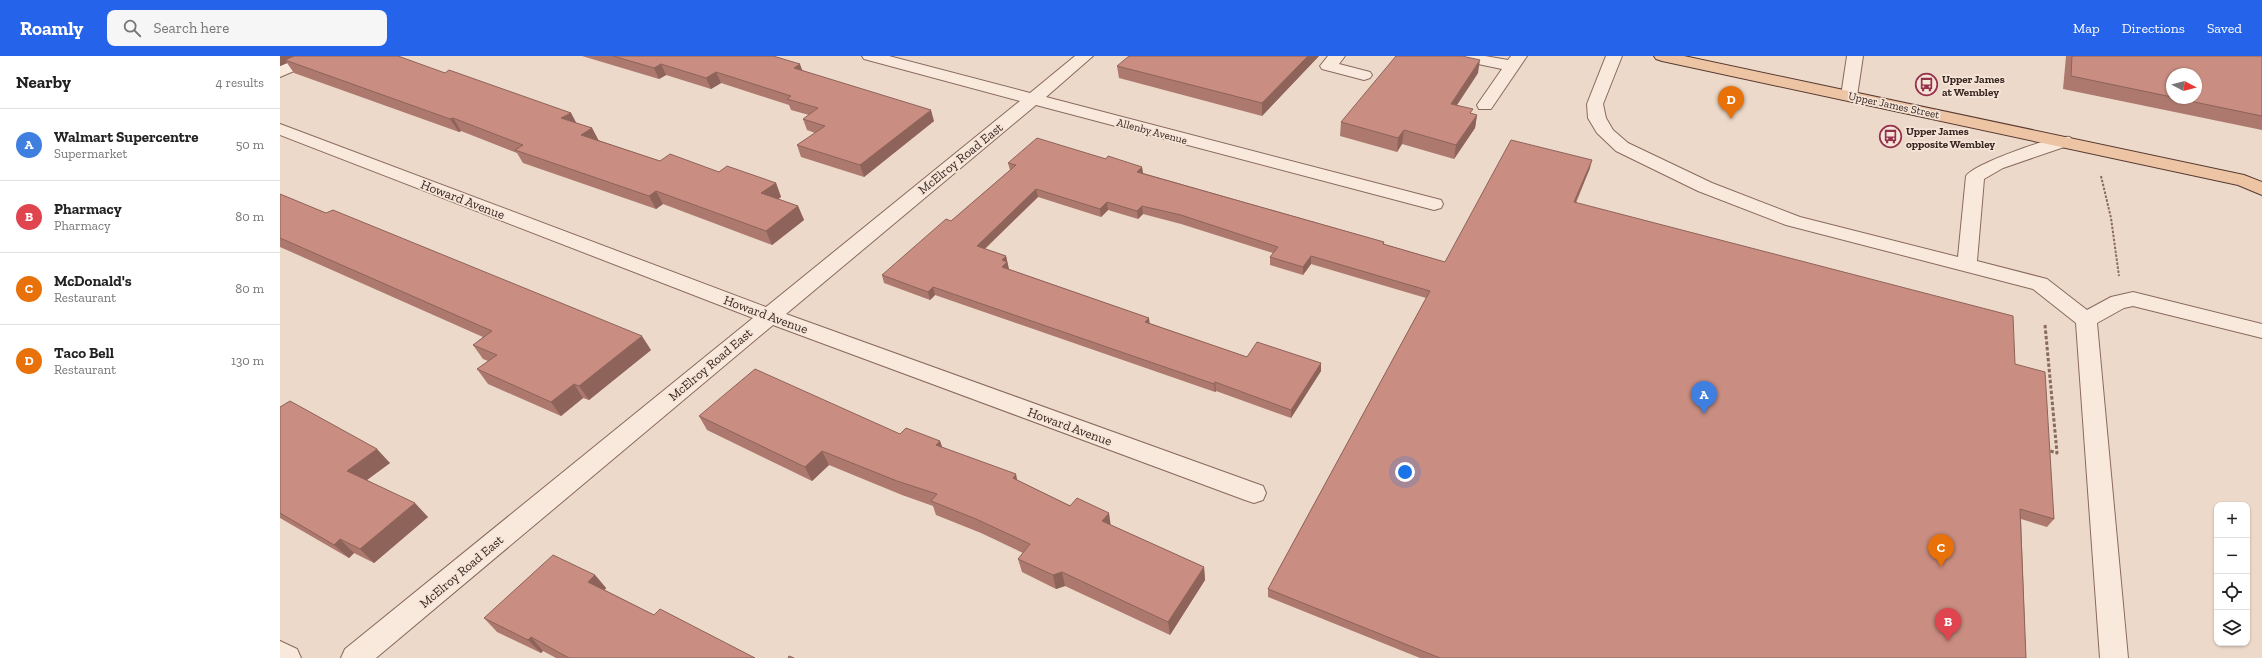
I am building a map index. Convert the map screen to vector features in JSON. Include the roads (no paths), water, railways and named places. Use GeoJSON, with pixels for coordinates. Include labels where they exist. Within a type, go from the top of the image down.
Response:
{"type":"FeatureCollection","features":[{"type":"Feature","properties":{"kind":"main road","name":"Upper James Street"},"geometry":{"type":"LineString","coordinates":[[1662,56],[2064,141],[2244,181],[2262,189]]}},
{"type":"Feature","properties":{"kind":"main road","name":"Upper James Street"},"geometry":{"type":"LineString","coordinates":[[2244,181],[2262,181]]}},
{"type":"Feature","properties":{"kind":"street"},"geometry":{"type":"LineString","coordinates":[[280,72],[316,56]]}},
{"type":"Feature","properties":{"kind":"street","name":"Allenby Avenue"},"geometry":{"type":"LineString","coordinates":[[870,56],[1031,100],[1434,204]]}},
{"type":"Feature","properties":{"kind":"street","name":"McElroy Road East"},"geometry":{"type":"LineString","coordinates":[[355,658],[1084,56]]}},
{"type":"Feature","properties":{"kind":"street"},"geometry":{"type":"LineString","coordinates":[[1337,56],[1328,66],[1364,75]]}},
{"type":"Feature","properties":{"kind":"street"},"geometry":{"type":"LineString","coordinates":[[1460,56],[1516,61]]}},
{"type":"Feature","properties":{"kind":"street"},"geometry":{"type":"LineString","coordinates":[[1614,56],[1595,104],[1597,118],[1606,133],[1622,147],[1705,187],[1793,221],[2040,284],[2086,320],[2114,658]]}},
{"type":"Feature","properties":{"kind":"street"},"geometry":{"type":"LineString","coordinates":[[1849,96],[1855,56]]}},
{"type":"Feature","properties":{"kind":"street"},"geometry":{"type":"LineString","coordinates":[[1485,105],[1516,61]]}},
{"type":"Feature","properties":{"kind":"street","name":"Howard Avenue"},"geometry":{"type":"LineString","coordinates":[[280,129],[769,316],[1254,493]]}},
{"type":"Feature","properties":{"kind":"street"},"geometry":{"type":"LineString","coordinates":[[1966,266],[1975,176],[2004,162],[2064,141]]}},
{"type":"Feature","properties":{"kind":"street"},"geometry":{"type":"LineString","coordinates":[[2086,320],[2118,302],[2133,299],[2262,331]]}},
{"type":"Feature","properties":{"kind":"street"},"geometry":{"type":"LineString","coordinates":[[280,654],[287,658]]}},
{"type":"Feature","properties":{"kind":"place","name":"Upper James at Wembley"},"geometry":{"type":"Point","coordinates":[1926,85]}},
{"type":"Feature","properties":{"kind":"place","name":"Taco Bell"},"geometry":{"type":"Point","coordinates":[1731,119]}},
{"type":"Feature","properties":{"kind":"place","name":"Upper James opposite Wembley"},"geometry":{"type":"Point","coordinates":[1890,137]}},
{"type":"Feature","properties":{"kind":"place","name":"Walmart Supercentre"},"geometry":{"type":"Point","coordinates":[1704,414]}},
{"type":"Feature","properties":{"kind":"place","name":"McDonald's"},"geometry":{"type":"Point","coordinates":[1941,567]}},
{"type":"Feature","properties":{"kind":"place","name":"Pharmacy"},"geometry":{"type":"Point","coordinates":[1948,641]}}]}
